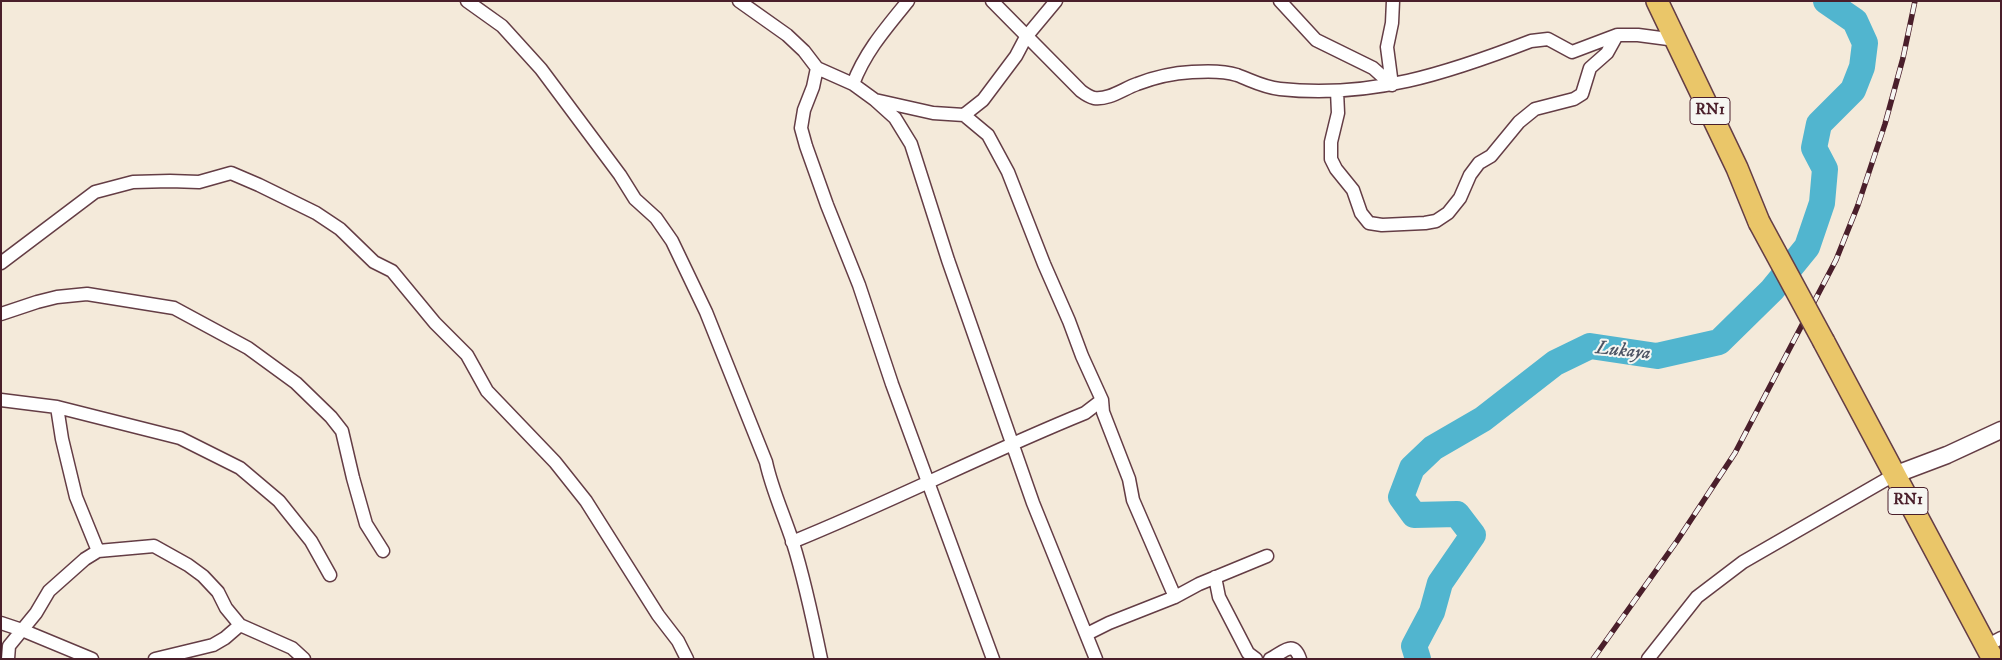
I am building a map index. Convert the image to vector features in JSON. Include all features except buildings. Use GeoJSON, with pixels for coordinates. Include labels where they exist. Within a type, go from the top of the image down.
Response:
{"type":"FeatureCollection","features":[{"type":"Feature","properties":{"kind":"highway","name":"RN1"},"geometry":{"type":"LineString","coordinates":[[1657,1],[1737,168],[1759,222],[1894,475],[1993,648]]}},
{"type":"Feature","properties":{"kind":"street"},"geometry":{"type":"LineString","coordinates":[[468,1],[502,26],[541,69],[620,175],[635,199],[656,218],[672,241],[706,312],[766,462],[770,480],[792,542],[808,600],[821,659]]}},
{"type":"Feature","properties":{"kind":"street"},"geometry":{"type":"LineString","coordinates":[[853,84],[860,66],[875,41],[908,1]]}},
{"type":"Feature","properties":{"kind":"street"},"geometry":{"type":"LineString","coordinates":[[992,1],[1080,92],[1093,98],[1107,97],[1135,84],[1162,75],[1192,72],[1236,75],[1258,85],[1280,89],[1337,91],[1371,89],[1421,79],[1531,42],[1548,39],[1572,52],[1617,35],[1638,35],[1676,40]]}},
{"type":"Feature","properties":{"kind":"street"},"geometry":{"type":"LineString","coordinates":[[964,115],[983,100],[1012,62],[1026,38],[1056,1]]}},
{"type":"Feature","properties":{"kind":"street"},"geometry":{"type":"LineString","coordinates":[[1280,1],[1316,40],[1373,68],[1392,85]]}},
{"type":"Feature","properties":{"kind":"street"},"geometry":{"type":"LineString","coordinates":[[1392,85],[1386,47],[1392,23],[1393,1]]}},
{"type":"Feature","properties":{"kind":"street"},"geometry":{"type":"LineString","coordinates":[[748,4],[787,35],[804,51],[817,68],[853,84],[876,100],[895,118],[911,144],[948,260],[1047,542],[1096,659]]}},
{"type":"Feature","properties":{"kind":"street"},"geometry":{"type":"LineString","coordinates":[[1337,91],[1338,113],[1331,142],[1331,159],[1336,169],[1353,190],[1361,214],[1369,223],[1382,225],[1436,221],[1448,213],[1460,198],[1470,175],[1480,163],[1491,156],[1519,122],[1535,109],[1574,99],[1582,94],[1590,68],[1607,53],[1617,35]]}},
{"type":"Feature","properties":{"kind":"street"},"geometry":{"type":"LineString","coordinates":[[817,68],[813,87],[804,110],[801,128],[827,205],[859,285],[892,384],[993,659]]}},
{"type":"Feature","properties":{"kind":"street"},"geometry":{"type":"LineString","coordinates":[[876,100],[933,112],[964,115],[988,135],[1008,172],[1040,255],[1102,400],[1103,412],[1129,480],[1133,500],[1175,597]]}},
{"type":"Feature","properties":{"kind":"street"},"geometry":{"type":"LineString","coordinates":[[1,263],[95,192],[133,182],[199,182],[231,174],[259,185],[316,213],[340,229],[374,262],[392,271],[435,322],[467,355],[487,391],[555,462],[586,501],[658,615],[678,641],[687,659]]}},
{"type":"Feature","properties":{"kind":"street"},"geometry":{"type":"LineString","coordinates":[[1,314],[44,300],[87,294],[174,308],[248,348],[296,383],[331,417],[342,431],[352,478],[366,524],[384,551]]}},
{"type":"Feature","properties":{"kind":"street"},"geometry":{"type":"LineString","coordinates":[[1,400],[56,407],[180,438],[240,468],[279,501],[311,541],[330,575]]}},
{"type":"Feature","properties":{"kind":"street"},"geometry":{"type":"LineString","coordinates":[[792,542],[866,512],[928,481],[1085,413],[1102,400]]}},
{"type":"Feature","properties":{"kind":"street"},"geometry":{"type":"LineString","coordinates":[[56,407],[76,497],[98,551]]}},
{"type":"Feature","properties":{"kind":"street"},"geometry":{"type":"LineString","coordinates":[[1648,659],[1697,597],[1735,568],[1894,475],[1947,455],[2001,430]]}},
{"type":"Feature","properties":{"kind":"street"},"geometry":{"type":"LineString","coordinates":[[8,659],[9,646],[36,613],[49,591],[73,569],[98,551],[154,546],[188,565],[203,576],[218,592],[226,608],[240,625],[292,648],[304,659]]}},
{"type":"Feature","properties":{"kind":"street"},"geometry":{"type":"LineString","coordinates":[[1087,634],[1109,623],[1175,597],[1215,577],[1268,556]]}},
{"type":"Feature","properties":{"kind":"street"},"geometry":{"type":"LineString","coordinates":[[1215,577],[1219,598],[1248,653],[1256,659]]}},
{"type":"Feature","properties":{"kind":"street"},"geometry":{"type":"LineString","coordinates":[[1,623],[92,659]]}},
{"type":"Feature","properties":{"kind":"street"},"geometry":{"type":"LineString","coordinates":[[155,659],[213,645],[225,638],[240,625]]}},
{"type":"Feature","properties":{"kind":"street"},"geometry":{"type":"LineString","coordinates":[[1270,659],[1286,649],[1292,648],[1297,651],[1300,659]]}},
{"type":"Feature","properties":{"kind":"waterway","name":"Lukaya"},"geometry":{"type":"LineString","coordinates":[[1418,659],[1414,646],[1432,612],[1440,583],[1473,535],[1457,514],[1414,515],[1401,497],[1412,468],[1433,448],[1483,419],[1555,363],[1590,346],[1657,356],[1719,342],[1772,290],[1807,247],[1822,203],[1825,169],[1814,148],[1819,124],[1853,90],[1862,67],[1865,43],[1855,21],[1826,1]]}},
{"type":"Feature","properties":{"kind":"railway"},"geometry":{"type":"LineString","coordinates":[[1593,659],[1677,541],[1735,453],[1836,260],[1858,205],[1885,124],[1903,58],[1915,1]]}}]}
